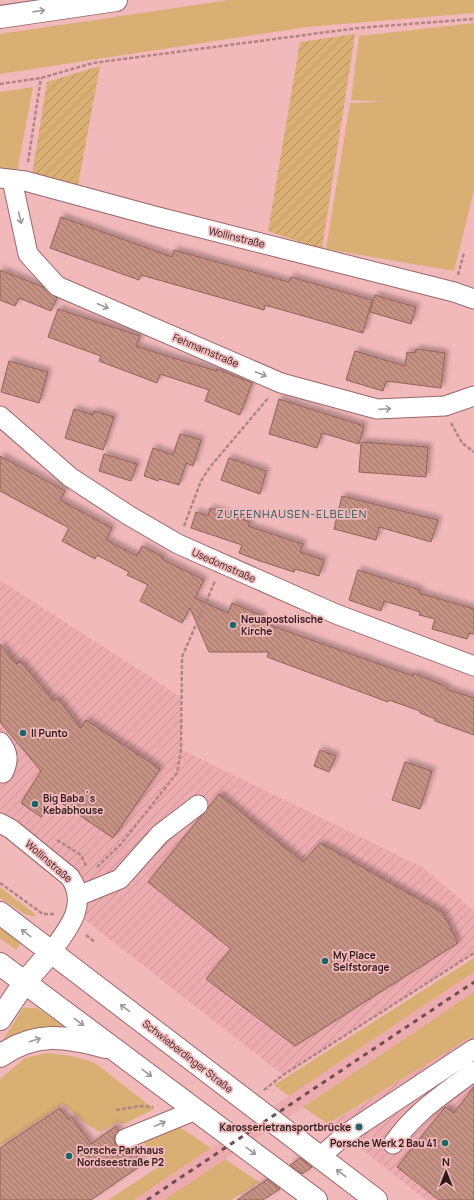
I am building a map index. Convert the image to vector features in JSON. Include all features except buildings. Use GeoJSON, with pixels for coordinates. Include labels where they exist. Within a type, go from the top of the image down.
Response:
{"type":"FeatureCollection","features":[{"type":"Feature","properties":{"kind":"main road"},"geometry":{"type":"LineString","coordinates":[[0,17],[116,0]]}},
{"type":"Feature","properties":{"kind":"main road","name":"Schwieberdinger Straße"},"geometry":{"type":"LineString","coordinates":[[0,913],[376,1200]]}},
{"type":"Feature","properties":{"kind":"main road"},"geometry":{"type":"LineString","coordinates":[[0,1019],[25,982],[52,952]]}},
{"type":"Feature","properties":{"kind":"main road"},"geometry":{"type":"LineString","coordinates":[[0,964],[316,1200]]}},
{"type":"Feature","properties":{"kind":"main road"},"geometry":{"type":"LineString","coordinates":[[0,1056],[10,1049],[47,1037],[74,1039],[116,1050]]}},
{"type":"Feature","properties":{"kind":"street","name":"Wollinstraße"},"geometry":{"type":"LineString","coordinates":[[12,180],[454,292],[474,299]]}},
{"type":"Feature","properties":{"kind":"street","name":"Fehmarnstraße"},"geometry":{"type":"LineString","coordinates":[[12,180],[28,254],[57,286],[280,383],[377,409],[445,406],[474,396]]}},
{"type":"Feature","properties":{"kind":"street","name":"Usedomstraße"},"geometry":{"type":"LineString","coordinates":[[0,416],[70,477],[128,515],[178,544],[336,614],[474,666]]}},
{"type":"Feature","properties":{"kind":"street"},"geometry":{"type":"LineString","coordinates":[[0,742],[7,750],[8,763],[1,774]]}},
{"type":"Feature","properties":{"kind":"street"},"geometry":{"type":"LineString","coordinates":[[52,952],[76,913],[78,896],[120,879],[160,834],[198,805]]}},
{"type":"Feature","properties":{"kind":"street","name":"Wollinstraße"},"geometry":{"type":"LineString","coordinates":[[0,823],[11,829],[70,877],[76,886],[78,896]]}},
{"type":"Feature","properties":{"kind":"street"},"geometry":{"type":"LineString","coordinates":[[320,1157],[346,1134],[474,1049]]}},
{"type":"Feature","properties":{"kind":"street"},"geometry":{"type":"LineString","coordinates":[[393,1144],[400,1133],[420,1112],[474,1071]]}},
{"type":"Feature","properties":{"kind":"street"},"geometry":{"type":"LineString","coordinates":[[435,1075],[468,1092]]}},
{"type":"Feature","properties":{"kind":"street"},"geometry":{"type":"LineString","coordinates":[[125,1139],[196,1110]]}},
{"type":"Feature","properties":{"kind":"path"},"geometry":{"type":"LineString","coordinates":[[0,84],[42,78],[93,63],[358,28],[474,19]]}},
{"type":"Feature","properties":{"kind":"path"},"geometry":{"type":"LineString","coordinates":[[12,180],[42,78]]}},
{"type":"Feature","properties":{"kind":"path"},"geometry":{"type":"LineString","coordinates":[[178,544],[189,509],[207,472],[280,383]]}},
{"type":"Feature","properties":{"kind":"path"},"geometry":{"type":"LineString","coordinates":[[445,406],[452,427],[462,443],[474,452]]}},
{"type":"Feature","properties":{"kind":"path"},"geometry":{"type":"LineString","coordinates":[[95,869],[121,844],[177,773],[181,750],[182,656],[214,583]]}},
{"type":"Feature","properties":{"kind":"path"},"geometry":{"type":"LineString","coordinates":[[0,883],[43,914]]}},
{"type":"Feature","properties":{"kind":"path"},"geometry":{"type":"LineString","coordinates":[[260,1093],[283,1075],[474,952]]}},
{"type":"Feature","properties":{"kind":"path"},"geometry":{"type":"LineString","coordinates":[[116,1110],[141,1106],[159,1107]]}},
{"type":"Feature","properties":{"kind":"shaded area"},"geometry":{"type":"Polygon","coordinates":[[[229,0],[474,0],[474,13],[307,27],[0,74],[0,34],[229,0]]]}},
{"type":"Feature","properties":{"kind":"shaded area"},"geometry":{"type":"Polygon","coordinates":[[[474,23],[474,190],[454,271],[326,249],[350,103],[385,102],[351,100],[359,36],[474,23]]]}},
{"type":"Feature","properties":{"kind":"shaded area"},"geometry":{"type":"Polygon","coordinates":[[[355,34],[322,249],[268,231],[300,42],[355,34]]]}},
{"type":"Feature","properties":{"kind":"shaded area"},"geometry":{"type":"Polygon","coordinates":[[[100,66],[77,190],[32,175],[47,82],[100,66]]]}},
{"type":"Feature","properties":{"kind":"shaded area"},"geometry":{"type":"Polygon","coordinates":[[[33,87],[17,172],[0,168],[0,92],[33,87]]]}},
{"type":"Feature","properties":{"kind":"shaded area"},"geometry":{"type":"Polygon","coordinates":[[[0,580],[181,697],[182,750],[424,868],[474,911],[474,953],[283,1075],[76,913],[78,896],[0,823],[0,580]]]}},
{"type":"Feature","properties":{"kind":"shaded area"},"geometry":{"type":"Polygon","coordinates":[[[0,887],[36,915],[35,917],[25,914],[0,898],[0,887]]]}},
{"type":"Feature","properties":{"kind":"shaded area"},"geometry":{"type":"Polygon","coordinates":[[[0,928],[21,943],[16,950],[0,938],[0,928]]]}},
{"type":"Feature","properties":{"kind":"shaded area"},"geometry":{"type":"Polygon","coordinates":[[[474,958],[474,972],[289,1096],[274,1085],[474,958]]]}},
{"type":"Feature","properties":{"kind":"shaded area"},"geometry":{"type":"Polygon","coordinates":[[[474,972],[474,992],[303,1107],[164,1200],[134,1200],[474,972]]]}},
{"type":"Feature","properties":{"kind":"shaded area"},"geometry":{"type":"Polygon","coordinates":[[[474,992],[474,1035],[328,1124],[303,1107],[474,992]]]}},
{"type":"Feature","properties":{"kind":"shaded area"},"geometry":{"type":"Polygon","coordinates":[[[23,1008],[37,1008],[64,1026],[62,1030],[0,1045],[23,1008]]]}},
{"type":"Feature","properties":{"kind":"shaded area"},"geometry":{"type":"Polygon","coordinates":[[[474,1034],[474,1200],[426,1200],[330,1124],[474,1034]]]}},
{"type":"Feature","properties":{"kind":"shaded area"},"geometry":{"type":"Polygon","coordinates":[[[47,1053],[72,1056],[95,1063],[154,1109],[124,1124],[119,1122],[100,1132],[86,1124],[63,1104],[0,1146],[0,1079],[25,1058],[47,1053]]]}},
{"type":"Feature","properties":{"kind":"shaded area"},"geometry":{"type":"Polygon","coordinates":[[[178,1126],[211,1148],[134,1200],[108,1200],[160,1166],[143,1142],[178,1126]]]}},
{"type":"Feature","properties":{"kind":"shaded area"},"geometry":{"type":"Polygon","coordinates":[[[225,1159],[259,1182],[231,1200],[164,1200],[225,1159]]]}},
{"type":"Feature","properties":{"kind":"railway"},"geometry":{"type":"LineString","coordinates":[[147,1200],[474,982]]}},
{"type":"Feature","properties":{"kind":"place","name":"Neuapostolische Kirche"},"geometry":{"type":"Point","coordinates":[233,625]}},
{"type":"Feature","properties":{"kind":"place","name":"Il Punto"},"geometry":{"type":"Point","coordinates":[23,733]}},
{"type":"Feature","properties":{"kind":"place","name":"Big Baba´s Kebabhouse"},"geometry":{"type":"Point","coordinates":[35,804]}},
{"type":"Feature","properties":{"kind":"place","name":"My Place Selfstorage"},"geometry":{"type":"Point","coordinates":[325,961]}},
{"type":"Feature","properties":{"kind":"place","name":"Karosserietransportbrücke"},"geometry":{"type":"Point","coordinates":[359,1127]}},
{"type":"Feature","properties":{"kind":"place","name":"Porsche Werk 2 Bau 41"},"geometry":{"type":"Point","coordinates":[445,1143]}},
{"type":"Feature","properties":{"kind":"place","name":"Porsche Parkhaus Nordseestraße P2"},"geometry":{"type":"Point","coordinates":[69,1156]}},
{"type":"Feature","properties":{"kind":"district","name":"ZUFFENHAUSEN-ELBELEN"},"geometry":{"type":"Point","coordinates":[292,513]}}]}
